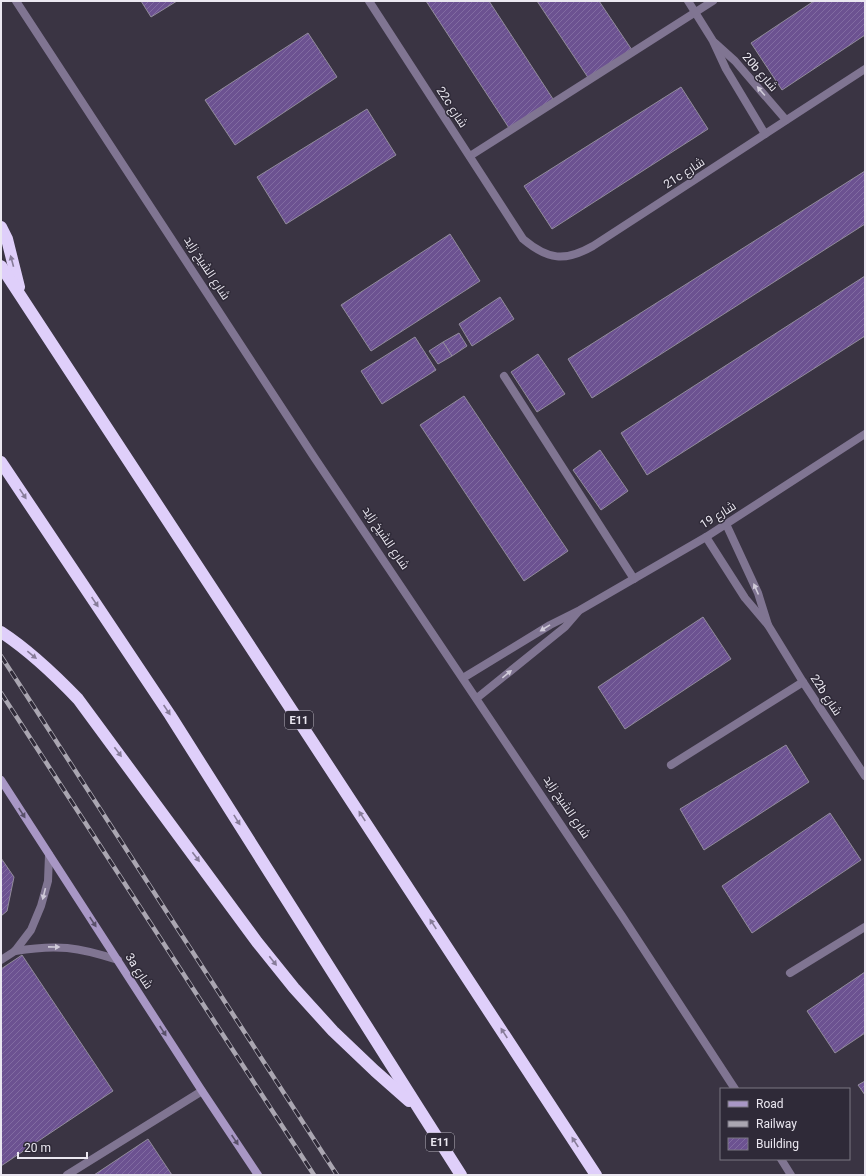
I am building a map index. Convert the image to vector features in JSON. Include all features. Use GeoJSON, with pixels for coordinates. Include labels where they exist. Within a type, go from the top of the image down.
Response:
{"type":"FeatureCollection","features":[{"type":"Feature","properties":{"kind":"highway"},"geometry":{"type":"LineString","coordinates":[[1,227],[7,239],[22,296]]}},
{"type":"Feature","properties":{"kind":"highway","name":"E11"},"geometry":{"type":"LineString","coordinates":[[1,266],[596,1175]]}},
{"type":"Feature","properties":{"kind":"highway","name":"E11"},"geometry":{"type":"LineString","coordinates":[[1,462],[170,715],[418,1109],[462,1175]]}},
{"type":"Feature","properties":{"kind":"highway"},"geometry":{"type":"LineString","coordinates":[[1,632],[16,642],[49,669],[78,699],[257,942],[294,988],[338,1036],[418,1109]]}},
{"type":"Feature","properties":{"kind":"street","name":"شارع الشيخ زايد"},"geometry":{"type":"LineString","coordinates":[[16,1],[314,457],[477,698],[734,1088]]}},
{"type":"Feature","properties":{"kind":"street","name":"22c شارع"},"geometry":{"type":"LineString","coordinates":[[369,1],[515,226]]}},
{"type":"Feature","properties":{"kind":"street","name":"20b شارع"},"geometry":{"type":"LineString","coordinates":[[688,1],[713,41],[726,69],[765,134]]}},
{"type":"Feature","properties":{"kind":"street"},"geometry":{"type":"LineString","coordinates":[[470,156],[712,1]]}},
{"type":"Feature","properties":{"kind":"street","name":"20b شارع"},"geometry":{"type":"LineString","coordinates":[[713,41],[735,61],[786,120]]}},
{"type":"Feature","properties":{"kind":"street","name":"21c شارع"},"geometry":{"type":"LineString","coordinates":[[515,226],[523,240],[535,249],[549,255],[564,257],[579,254],[865,70]]}},
{"type":"Feature","properties":{"kind":"street"},"geometry":{"type":"LineString","coordinates":[[504,376],[634,579]]}},
{"type":"Feature","properties":{"kind":"street","name":"شارع 19"},"geometry":{"type":"LineString","coordinates":[[463,678],[550,625],[580,610],[706,537],[865,434]]}},
{"type":"Feature","properties":{"kind":"street","name":"22b شارع"},"geometry":{"type":"LineString","coordinates":[[726,524],[758,593],[768,625]]}},
{"type":"Feature","properties":{"kind":"street","name":"22b شارع"},"geometry":{"type":"LineString","coordinates":[[706,537],[745,598],[768,625],[865,776]]}},
{"type":"Feature","properties":{"kind":"street","name":"شارع 19"},"geometry":{"type":"LineString","coordinates":[[477,698],[565,627],[580,610]]}},
{"type":"Feature","properties":{"kind":"street"},"geometry":{"type":"LineString","coordinates":[[672,765],[804,682]]}},
{"type":"Feature","properties":{"kind":"street","name":"3a شارع"},"geometry":{"type":"LineString","coordinates":[[1,780],[258,1175]]}},
{"type":"Feature","properties":{"kind":"street"},"geometry":{"type":"LineString","coordinates":[[1,960],[15,951],[30,930],[41,906],[48,881],[49,855]]}},
{"type":"Feature","properties":{"kind":"street"},"geometry":{"type":"LineString","coordinates":[[790,973],[865,927]]}},
{"type":"Feature","properties":{"kind":"street"},"geometry":{"type":"LineString","coordinates":[[15,951],[41,947],[67,947],[93,952],[118,960]]}},
{"type":"Feature","properties":{"kind":"street"},"geometry":{"type":"LineString","coordinates":[[67,1175],[202,1091]]}},
{"type":"Feature","properties":{"kind":"street"},"geometry":{"type":"LineString","coordinates":[[782,1160],[791,1175]]}},
{"type":"Feature","properties":{"kind":"building"},"geometry":{"type":"Polygon","coordinates":[[[141,1],[177,1],[151,17],[141,1]]]}},
{"type":"Feature","properties":{"kind":"building"},"geometry":{"type":"Polygon","coordinates":[[[426,1],[489,1],[553,99],[509,128],[426,1]]]}},
{"type":"Feature","properties":{"kind":"building"},"geometry":{"type":"Polygon","coordinates":[[[537,1],[599,1],[632,50],[589,79],[537,1]]]}},
{"type":"Feature","properties":{"kind":"building"},"geometry":{"type":"Polygon","coordinates":[[[814,1],[865,1],[865,35],[782,90],[751,43],[814,1]]]}},
{"type":"Feature","properties":{"kind":"building"},"geometry":{"type":"Polygon","coordinates":[[[308,33],[337,77],[235,145],[205,100],[308,33]]]}},
{"type":"Feature","properties":{"kind":"building"},"geometry":{"type":"Polygon","coordinates":[[[681,87],[708,129],[552,229],[524,186],[681,87]]]}},
{"type":"Feature","properties":{"kind":"building"},"geometry":{"type":"Polygon","coordinates":[[[367,109],[396,155],[286,224],[257,177],[367,109]]]}},
{"type":"Feature","properties":{"kind":"building"},"geometry":{"type":"Polygon","coordinates":[[[865,171],[865,224],[592,398],[568,359],[865,171]]]}},
{"type":"Feature","properties":{"kind":"building"},"geometry":{"type":"Polygon","coordinates":[[[450,234],[480,281],[371,351],[341,305],[450,234]]]}},
{"type":"Feature","properties":{"kind":"building"},"geometry":{"type":"Polygon","coordinates":[[[865,276],[865,336],[647,475],[621,433],[865,276]]]}},
{"type":"Feature","properties":{"kind":"building"},"geometry":{"type":"Polygon","coordinates":[[[500,297],[514,319],[472,346],[459,324],[500,297]]]}},
{"type":"Feature","properties":{"kind":"building"},"geometry":{"type":"Polygon","coordinates":[[[459,333],[467,346],[452,356],[443,342],[459,333]]]}},
{"type":"Feature","properties":{"kind":"building"},"geometry":{"type":"Polygon","coordinates":[[[415,337],[436,370],[382,404],[361,371],[415,337]]]}},
{"type":"Feature","properties":{"kind":"building"},"geometry":{"type":"Polygon","coordinates":[[[443,342],[452,356],[438,364],[429,351],[443,342]]]}},
{"type":"Feature","properties":{"kind":"building"},"geometry":{"type":"Polygon","coordinates":[[[538,354],[565,394],[537,412],[511,372],[538,354]]]}},
{"type":"Feature","properties":{"kind":"building"},"geometry":{"type":"Polygon","coordinates":[[[464,396],[568,551],[524,581],[420,425],[464,396]]]}},
{"type":"Feature","properties":{"kind":"building"},"geometry":{"type":"Polygon","coordinates":[[[600,450],[628,491],[601,510],[573,470],[600,450]]]}},
{"type":"Feature","properties":{"kind":"building"},"geometry":{"type":"Polygon","coordinates":[[[703,617],[731,659],[625,729],[598,687],[703,617]]]}},
{"type":"Feature","properties":{"kind":"building"},"geometry":{"type":"Polygon","coordinates":[[[786,745],[809,782],[704,850],[680,809],[786,745]]]}},
{"type":"Feature","properties":{"kind":"building"},"geometry":{"type":"Polygon","coordinates":[[[830,813],[861,860],[752,933],[722,886],[830,813]]]}},
{"type":"Feature","properties":{"kind":"building"},"geometry":{"type":"Polygon","coordinates":[[[1,858],[14,877],[7,911],[1,916],[1,858]]]}},
{"type":"Feature","properties":{"kind":"building"},"geometry":{"type":"Polygon","coordinates":[[[22,955],[113,1091],[1,1166],[1,969],[22,955]]]}},
{"type":"Feature","properties":{"kind":"building"},"geometry":{"type":"Polygon","coordinates":[[[865,972],[865,1033],[835,1053],[807,1011],[865,972]]]}},
{"type":"Feature","properties":{"kind":"building"},"geometry":{"type":"Polygon","coordinates":[[[865,1081],[865,1095],[858,1085],[865,1081]]]}},
{"type":"Feature","properties":{"kind":"building"},"geometry":{"type":"Polygon","coordinates":[[[148,1139],[172,1175],[94,1175],[148,1139]]]}},
{"type":"Feature","properties":{"kind":"railway"},"geometry":{"type":"LineString","coordinates":[[1,656],[337,1175]]}},
{"type":"Feature","properties":{"kind":"railway"},"geometry":{"type":"LineString","coordinates":[[1,693],[314,1175]]}}]}
